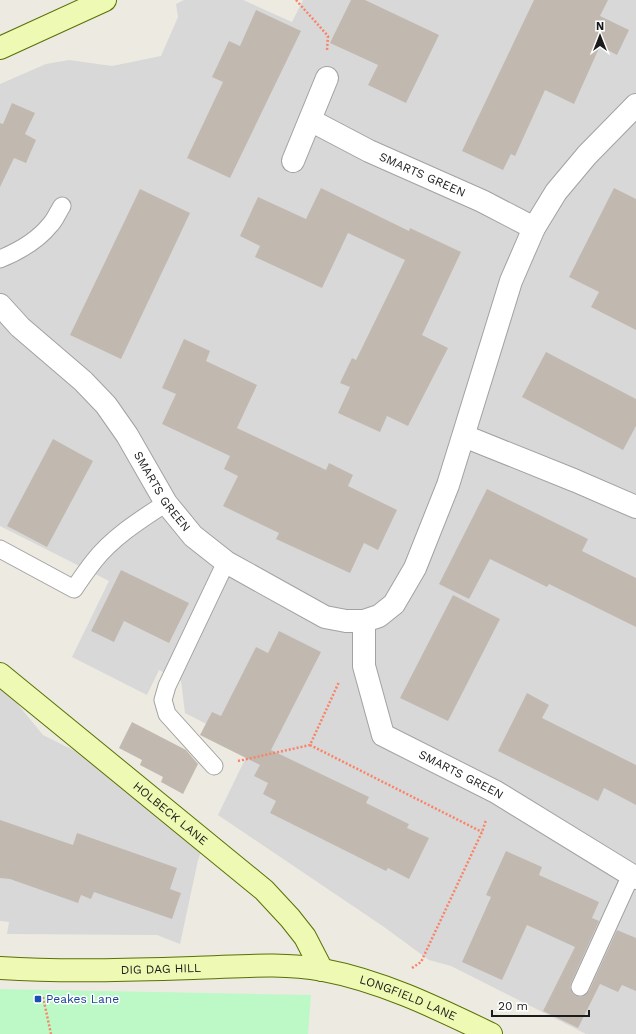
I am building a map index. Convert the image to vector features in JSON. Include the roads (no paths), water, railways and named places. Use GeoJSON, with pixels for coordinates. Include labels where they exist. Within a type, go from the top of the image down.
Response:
{"type":"FeatureCollection","features":[{"type":"Feature","properties":{"kind":"street"},"geometry":{"type":"LineString","coordinates":[[0,48],[92,3]]}},
{"type":"Feature","properties":{"kind":"street"},"geometry":{"type":"LineString","coordinates":[[293,161],[327,78]]}},
{"type":"Feature","properties":{"kind":"street","name":"SMARTS GREEN"},"geometry":{"type":"LineString","coordinates":[[0,305],[20,326],[83,381],[106,405],[126,435],[166,503],[193,536],[226,562],[325,617],[346,621],[364,621],[379,616],[394,604],[415,568],[448,485],[511,281],[534,228],[556,192],[586,155],[632,118]]}},
{"type":"Feature","properties":{"kind":"street","name":"SMARTS GREEN"},"geometry":{"type":"LineString","coordinates":[[310,120],[369,151],[482,201],[534,228]]}},
{"type":"Feature","properties":{"kind":"street"},"geometry":{"type":"LineString","coordinates":[[464,436],[636,507]]}},
{"type":"Feature","properties":{"kind":"street","name":"SMARTS GREEN"},"geometry":{"type":"LineString","coordinates":[[364,621],[364,666],[383,735],[496,792],[634,877]]}},
{"type":"Feature","properties":{"kind":"street","name":"HOLBECK LANE"},"geometry":{"type":"LineString","coordinates":[[0,674],[264,890],[305,937],[322,970]]}},
{"type":"Feature","properties":{"kind":"street","name":"DIG DAG HILL"},"geometry":{"type":"LineString","coordinates":[[0,968],[36,970],[138,970],[285,965],[322,970]]}},
{"type":"Feature","properties":{"kind":"street","name":"LONGFIELD LANE"},"geometry":{"type":"LineString","coordinates":[[322,970],[356,977],[385,986],[441,1010],[491,1034]]}},
{"type":"Feature","properties":{"kind":"lane"},"geometry":{"type":"LineString","coordinates":[[0,259],[12,254],[37,238],[51,225],[62,206]]}},
{"type":"Feature","properties":{"kind":"lane"},"geometry":{"type":"LineString","coordinates":[[0,549],[74,589],[94,560],[110,544],[128,528],[166,503]]}},
{"type":"Feature","properties":{"kind":"lane"},"geometry":{"type":"LineString","coordinates":[[214,766],[167,714],[163,700],[167,686],[226,562]]}},
{"type":"Feature","properties":{"kind":"lane"},"geometry":{"type":"LineString","coordinates":[[580,987],[634,877]]}},
{"type":"Feature","properties":{"kind":"place","name":"Peakes Lane"},"geometry":{"type":"Point","coordinates":[38,999]}}]}
